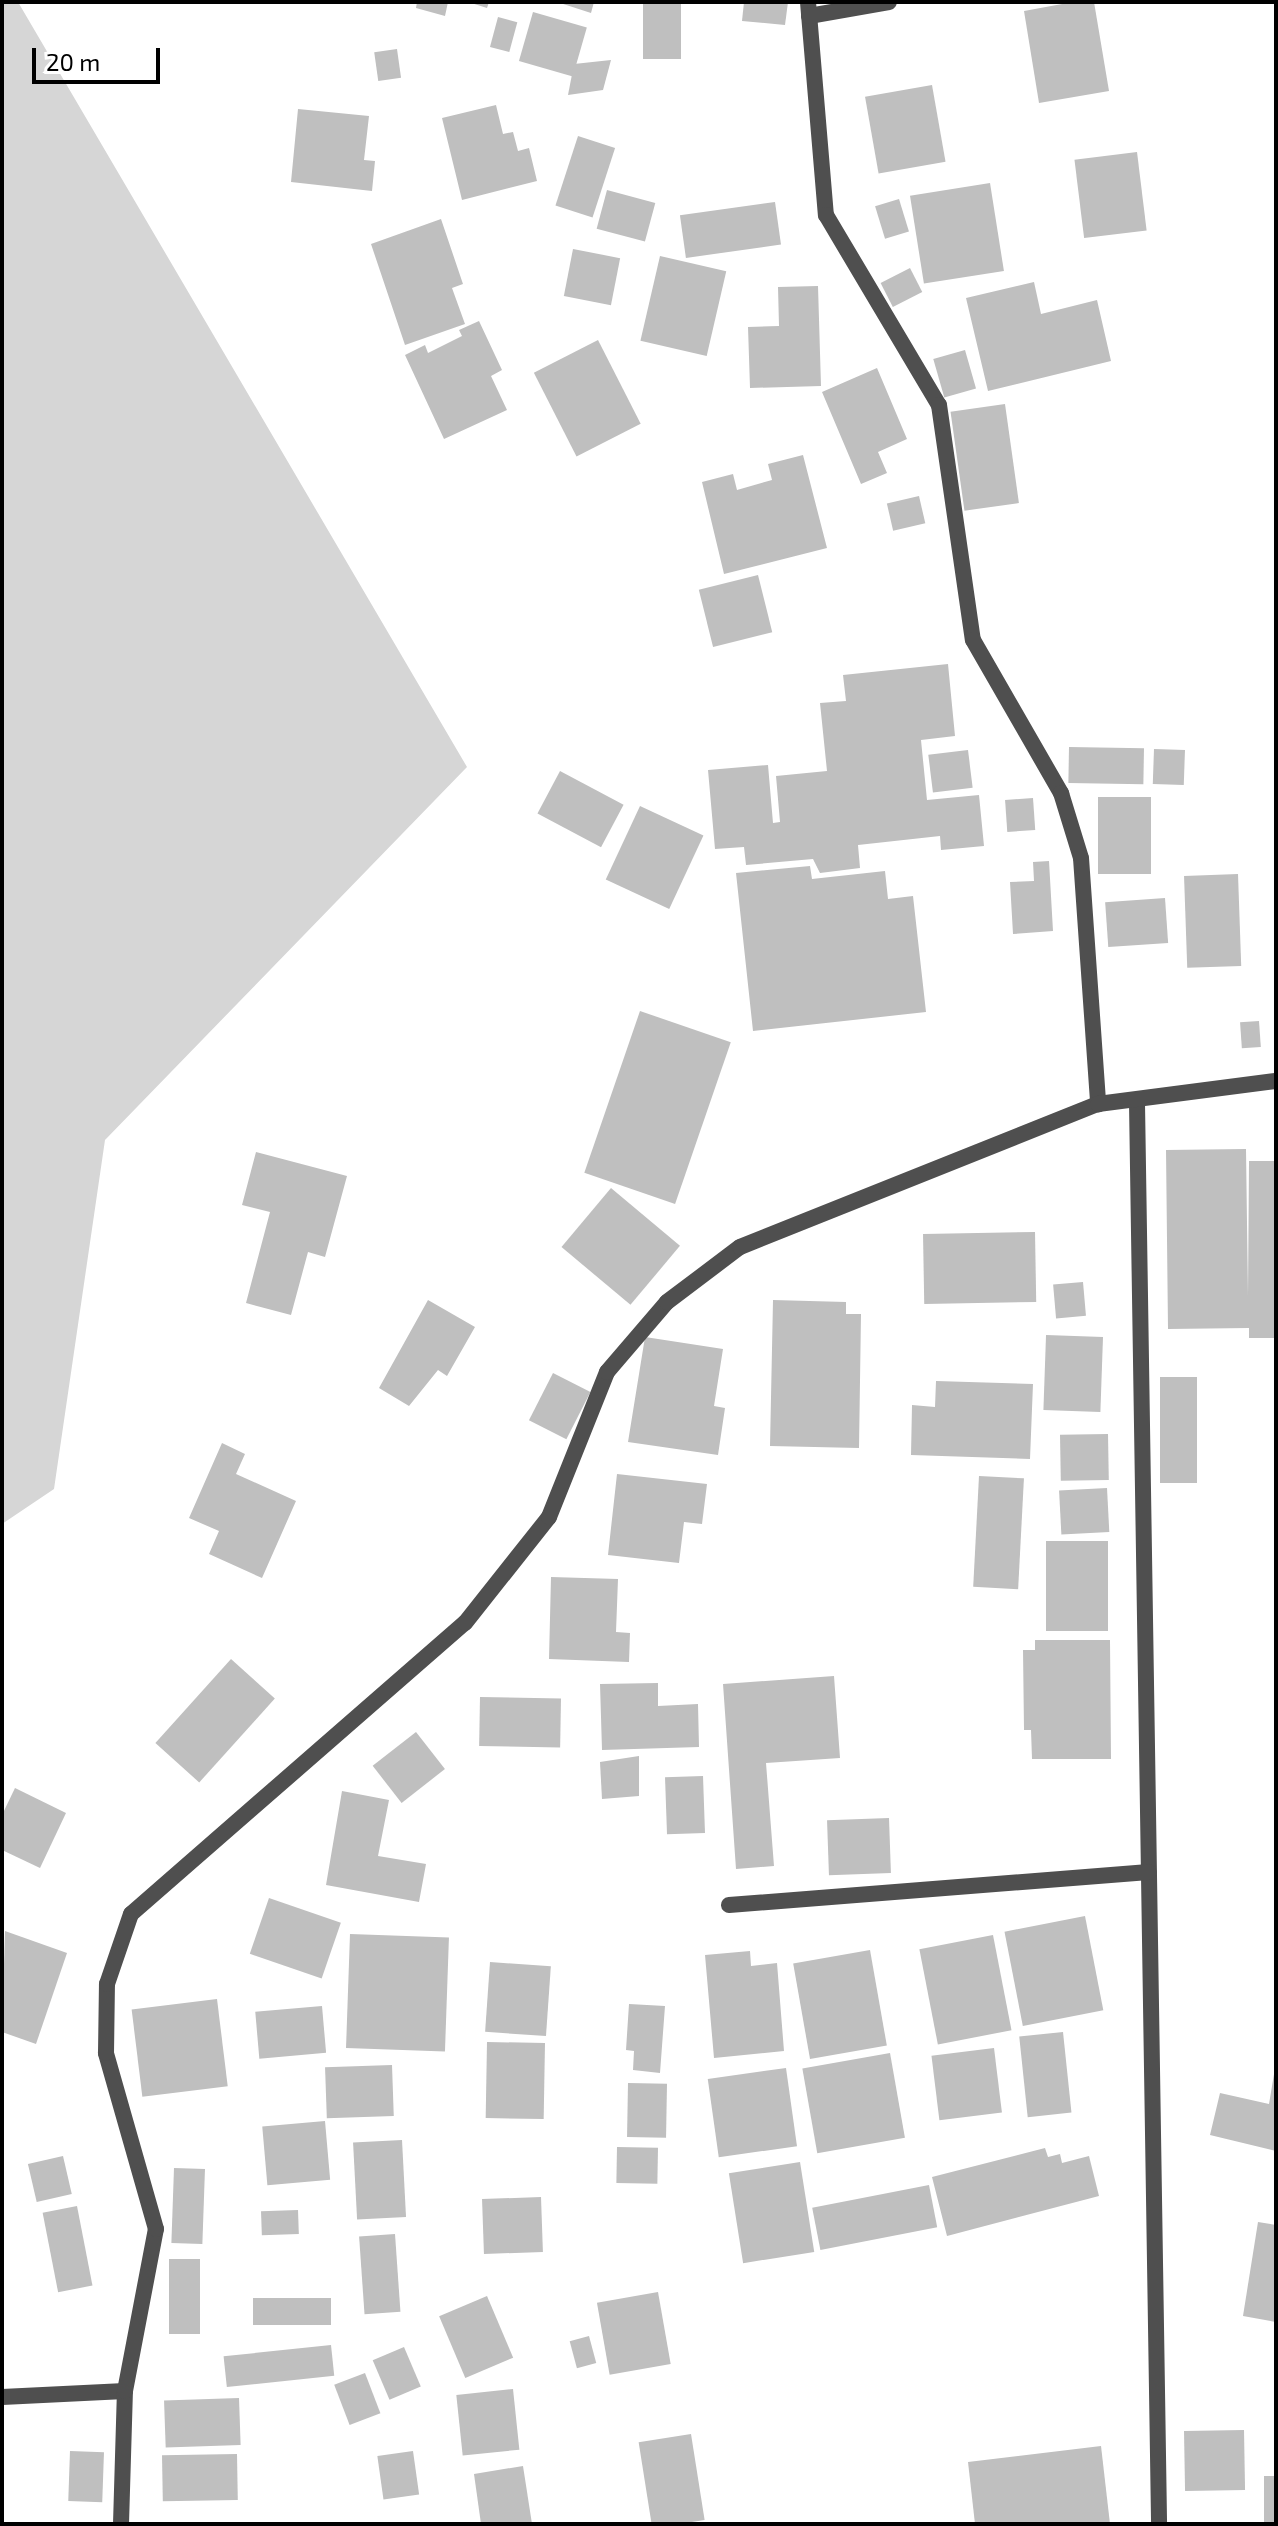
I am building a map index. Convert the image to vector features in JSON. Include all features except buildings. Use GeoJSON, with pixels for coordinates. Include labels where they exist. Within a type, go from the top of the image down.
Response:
{"type":"FeatureCollection","features":[{"type":"Feature","properties":{"kind":"street"},"geometry":{"type":"LineString","coordinates":[[889,2],[809,9],[826,215],[939,405],[973,640],[1061,793],[1081,858],[1098,1104]]}},
{"type":"Feature","properties":{"kind":"street"},"geometry":{"type":"LineString","coordinates":[[121,2524],[125,2391],[156,2229],[106,2053],[107,1984],[131,1914],[465,1623],[549,1517],[607,1372],[667,1302],[740,1247],[1098,1104],[1137,1103],[1276,1081]]}},
{"type":"Feature","properties":{"kind":"street"},"geometry":{"type":"LineString","coordinates":[[1137,1103],[1159,2524]]}},
{"type":"Feature","properties":{"kind":"street"},"geometry":{"type":"LineString","coordinates":[[729,1905],[1149,1872]]}},
{"type":"Feature","properties":{"kind":"street"},"geometry":{"type":"LineString","coordinates":[[2,2397],[125,2391]]}},
{"type":"Feature","properties":{"kind":"shaded area"},"geometry":{"type":"Polygon","coordinates":[[[2,2],[18,2],[467,767],[105,1140],[54,1489],[2,1524],[2,2]]]}}]}
